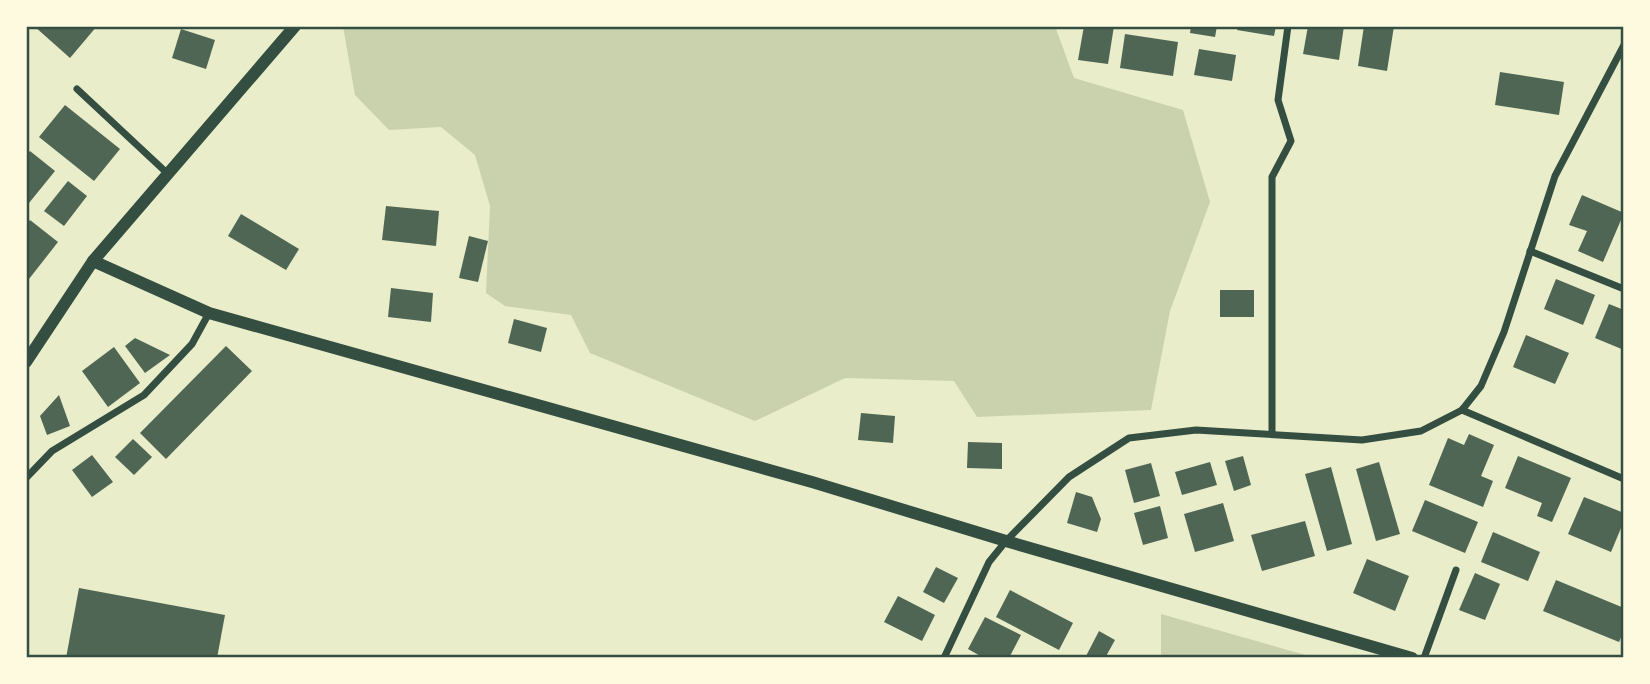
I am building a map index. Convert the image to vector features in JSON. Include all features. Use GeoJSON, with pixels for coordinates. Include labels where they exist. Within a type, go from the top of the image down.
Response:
{"type":"FeatureCollection","features":[{"type":"Feature","properties":{"kind":"street"},"geometry":{"type":"LineString","coordinates":[[26,362],[93,261],[295,26]]}},
{"type":"Feature","properties":{"kind":"street"},"geometry":{"type":"LineString","coordinates":[[1272,434],[1272,177],[1291,141],[1278,100],[1288,26]]}},
{"type":"Feature","properties":{"kind":"street"},"geometry":{"type":"LineString","coordinates":[[944,658],[989,562],[1006,541],[1069,477],[1129,438],[1196,430],[1362,440],[1421,430],[1462,410],[1481,386],[1504,332],[1555,176],[1624,45]]}},
{"type":"Feature","properties":{"kind":"street"},"geometry":{"type":"LineString","coordinates":[[77,89],[168,174]]}},
{"type":"Feature","properties":{"kind":"street"},"geometry":{"type":"LineString","coordinates":[[1530,251],[1624,289]]}},
{"type":"Feature","properties":{"kind":"street"},"geometry":{"type":"LineString","coordinates":[[93,261],[209,313],[798,478],[1412,658]]}},
{"type":"Feature","properties":{"kind":"street"},"geometry":{"type":"LineString","coordinates":[[26,478],[52,451],[144,396],[192,344],[209,313]]}},
{"type":"Feature","properties":{"kind":"street"},"geometry":{"type":"LineString","coordinates":[[1462,410],[1624,479]]}},
{"type":"Feature","properties":{"kind":"street"},"geometry":{"type":"LineString","coordinates":[[1424,658],[1456,569]]}},
{"type":"Feature","properties":{"kind":"green space"},"geometry":{"type":"Polygon","coordinates":[[[343,26],[1055,26],[1074,78],[1183,110],[1210,202],[1170,311],[1151,410],[977,417],[954,381],[845,378],[755,421],[590,353],[571,315],[505,306],[486,293],[490,206],[475,155],[441,127],[389,130],[355,95],[343,26]]]}},
{"type":"Feature","properties":{"kind":"green space"},"geometry":{"type":"Polygon","coordinates":[[[1161,614],[1316,658],[1161,658],[1161,614]]]}},
{"type":"Feature","properties":{"kind":"building"},"geometry":{"type":"Polygon","coordinates":[[[34,26],[97,26],[70,58],[34,26]]]}},
{"type":"Feature","properties":{"kind":"building"},"geometry":{"type":"Polygon","coordinates":[[[1084,26],[1114,26],[1108,64],[1078,60],[1084,26]]]}},
{"type":"Feature","properties":{"kind":"building"},"geometry":{"type":"Polygon","coordinates":[[[1191,26],[1217,26],[1215,37],[1190,33],[1191,26]]]}},
{"type":"Feature","properties":{"kind":"building"},"geometry":{"type":"Polygon","coordinates":[[[1238,26],[1276,26],[1274,36],[1237,30],[1238,26]]]}},
{"type":"Feature","properties":{"kind":"building"},"geometry":{"type":"Polygon","coordinates":[[[1308,26],[1344,26],[1339,60],[1303,54],[1308,26]]]}},
{"type":"Feature","properties":{"kind":"building"},"geometry":{"type":"Polygon","coordinates":[[[1364,26],[1394,26],[1387,71],[1358,66],[1364,26]]]}},
{"type":"Feature","properties":{"kind":"building"},"geometry":{"type":"Polygon","coordinates":[[[181,29],[215,40],[206,69],[172,58],[181,29]]]}},
{"type":"Feature","properties":{"kind":"building"},"geometry":{"type":"Polygon","coordinates":[[[1125,34],[1178,42],[1173,76],[1120,68],[1125,34]]]}},
{"type":"Feature","properties":{"kind":"building"},"geometry":{"type":"Polygon","coordinates":[[[1199,49],[1236,55],[1232,81],[1194,75],[1199,49]]]}},
{"type":"Feature","properties":{"kind":"building"},"geometry":{"type":"Polygon","coordinates":[[[1500,72],[1564,82],[1559,115],[1495,105],[1500,72]]]}},
{"type":"Feature","properties":{"kind":"building"},"geometry":{"type":"Polygon","coordinates":[[[65,105],[120,149],[94,181],[39,137],[65,105]]]}},
{"type":"Feature","properties":{"kind":"building"},"geometry":{"type":"Polygon","coordinates":[[[30,151],[55,171],[29,203],[26,201],[26,155],[30,151]]]}},
{"type":"Feature","properties":{"kind":"building"},"geometry":{"type":"Polygon","coordinates":[[[68,181],[87,196],[64,226],[44,211],[68,181]]]}},
{"type":"Feature","properties":{"kind":"building"},"geometry":{"type":"Polygon","coordinates":[[[1582,195],[1624,213],[1603,262],[1578,251],[1587,231],[1569,225],[1582,195]]]}},
{"type":"Feature","properties":{"kind":"building"},"geometry":{"type":"Polygon","coordinates":[[[386,206],[439,211],[436,246],[382,240],[386,206]]]}},
{"type":"Feature","properties":{"kind":"building"},"geometry":{"type":"Polygon","coordinates":[[[241,214],[299,249],[286,270],[228,236],[241,214]]]}},
{"type":"Feature","properties":{"kind":"building"},"geometry":{"type":"Polygon","coordinates":[[[30,220],[58,242],[29,279],[26,277],[26,225],[30,220]]]}},
{"type":"Feature","properties":{"kind":"building"},"geometry":{"type":"Polygon","coordinates":[[[469,236],[488,241],[478,282],[459,278],[469,236]]]}},
{"type":"Feature","properties":{"kind":"building"},"geometry":{"type":"Polygon","coordinates":[[[1556,279],[1595,295],[1583,325],[1544,309],[1556,279]]]}},
{"type":"Feature","properties":{"kind":"building"},"geometry":{"type":"Polygon","coordinates":[[[391,288],[433,293],[431,322],[388,317],[391,288]]]}},
{"type":"Feature","properties":{"kind":"building"},"geometry":{"type":"Polygon","coordinates":[[[1220,290],[1254,290],[1254,317],[1220,317],[1220,290]]]}},
{"type":"Feature","properties":{"kind":"building"},"geometry":{"type":"Polygon","coordinates":[[[1609,304],[1624,310],[1624,350],[1595,338],[1609,304]]]}},
{"type":"Feature","properties":{"kind":"building"},"geometry":{"type":"Polygon","coordinates":[[[514,319],[547,328],[541,352],[508,343],[514,319]]]}},
{"type":"Feature","properties":{"kind":"building"},"geometry":{"type":"Polygon","coordinates":[[[1526,335],[1569,353],[1555,384],[1513,367],[1526,335]]]}},
{"type":"Feature","properties":{"kind":"building"},"geometry":{"type":"Polygon","coordinates":[[[135,338],[170,355],[145,373],[125,346],[135,338]]]}},
{"type":"Feature","properties":{"kind":"building"},"geometry":{"type":"Polygon","coordinates":[[[226,346],[252,371],[166,459],[140,433],[226,346]]]}},
{"type":"Feature","properties":{"kind":"building"},"geometry":{"type":"Polygon","coordinates":[[[114,347],[140,383],[108,407],[82,371],[114,347]]]}},
{"type":"Feature","properties":{"kind":"building"},"geometry":{"type":"Polygon","coordinates":[[[59,395],[70,426],[47,435],[40,416],[59,395]]]}},
{"type":"Feature","properties":{"kind":"building"},"geometry":{"type":"Polygon","coordinates":[[[861,413],[895,416],[893,443],[858,440],[861,413]]]}},
{"type":"Feature","properties":{"kind":"building"},"geometry":{"type":"Polygon","coordinates":[[[1469,434],[1494,445],[1481,476],[1493,481],[1483,507],[1429,485],[1448,438],[1464,445],[1469,434]]]}},
{"type":"Feature","properties":{"kind":"building"},"geometry":{"type":"Polygon","coordinates":[[[133,439],[152,457],[134,475],[115,457],[133,439]]]}},
{"type":"Feature","properties":{"kind":"building"},"geometry":{"type":"Polygon","coordinates":[[[968,442],[1002,443],[1002,469],[967,468],[968,442]]]}},
{"type":"Feature","properties":{"kind":"building"},"geometry":{"type":"Polygon","coordinates":[[[92,455],[113,482],[92,497],[72,470],[92,455]]]}},
{"type":"Feature","properties":{"kind":"building"},"geometry":{"type":"Polygon","coordinates":[[[1243,456],[1251,485],[1234,491],[1225,461],[1243,456]]]}},
{"type":"Feature","properties":{"kind":"building"},"geometry":{"type":"Polygon","coordinates":[[[1518,456],[1571,478],[1552,522],[1537,516],[1542,503],[1505,488],[1518,456]]]}},
{"type":"Feature","properties":{"kind":"building"},"geometry":{"type":"Polygon","coordinates":[[[1210,462],[1217,485],[1182,495],[1175,472],[1210,462]]]}},
{"type":"Feature","properties":{"kind":"building"},"geometry":{"type":"Polygon","coordinates":[[[1379,462],[1400,534],[1376,541],[1356,469],[1379,462]]]}},
{"type":"Feature","properties":{"kind":"building"},"geometry":{"type":"Polygon","coordinates":[[[1151,463],[1160,496],[1134,503],[1125,470],[1151,463]]]}},
{"type":"Feature","properties":{"kind":"building"},"geometry":{"type":"Polygon","coordinates":[[[1331,467],[1352,544],[1327,551],[1305,474],[1331,467]]]}},
{"type":"Feature","properties":{"kind":"building"},"geometry":{"type":"Polygon","coordinates":[[[1076,492],[1092,497],[1101,519],[1097,532],[1067,523],[1076,492]]]}},
{"type":"Feature","properties":{"kind":"building"},"geometry":{"type":"Polygon","coordinates":[[[1584,497],[1624,513],[1624,521],[1611,552],[1568,534],[1584,497]]]}},
{"type":"Feature","properties":{"kind":"building"},"geometry":{"type":"Polygon","coordinates":[[[1425,500],[1478,522],[1465,553],[1412,531],[1425,500]]]}},
{"type":"Feature","properties":{"kind":"building"},"geometry":{"type":"Polygon","coordinates":[[[1223,503],[1234,541],[1195,552],[1184,514],[1223,503]]]}},
{"type":"Feature","properties":{"kind":"building"},"geometry":{"type":"Polygon","coordinates":[[[1160,506],[1168,538],[1143,545],[1134,513],[1160,506]]]}},
{"type":"Feature","properties":{"kind":"building"},"geometry":{"type":"Polygon","coordinates":[[[1305,521],[1315,556],[1262,571],[1251,535],[1305,521]]]}},
{"type":"Feature","properties":{"kind":"building"},"geometry":{"type":"Polygon","coordinates":[[[1493,532],[1540,552],[1528,581],[1481,562],[1493,532]]]}},
{"type":"Feature","properties":{"kind":"building"},"geometry":{"type":"Polygon","coordinates":[[[1367,559],[1409,576],[1395,611],[1353,593],[1367,559]]]}},
{"type":"Feature","properties":{"kind":"building"},"geometry":{"type":"Polygon","coordinates":[[[936,567],[958,578],[944,603],[923,592],[936,567]]]}},
{"type":"Feature","properties":{"kind":"building"},"geometry":{"type":"Polygon","coordinates":[[[1475,573],[1500,584],[1485,620],[1459,610],[1475,573]]]}},
{"type":"Feature","properties":{"kind":"building"},"geometry":{"type":"Polygon","coordinates":[[[1556,580],[1624,608],[1624,631],[1619,642],[1543,611],[1556,580]]]}},
{"type":"Feature","properties":{"kind":"building"},"geometry":{"type":"Polygon","coordinates":[[[79,588],[225,615],[217,658],[66,658],[79,588]]]}},
{"type":"Feature","properties":{"kind":"building"},"geometry":{"type":"Polygon","coordinates":[[[1010,590],[1073,623],[1059,650],[996,617],[1010,590]]]}},
{"type":"Feature","properties":{"kind":"building"},"geometry":{"type":"Polygon","coordinates":[[[898,596],[935,615],[922,641],[884,622],[898,596]]]}},
{"type":"Feature","properties":{"kind":"building"},"geometry":{"type":"Polygon","coordinates":[[[985,617],[1021,635],[1009,658],[984,658],[968,649],[985,617]]]}},
{"type":"Feature","properties":{"kind":"building"},"geometry":{"type":"Polygon","coordinates":[[[1099,631],[1115,640],[1105,658],[1085,658],[1099,631]]]}}]}
